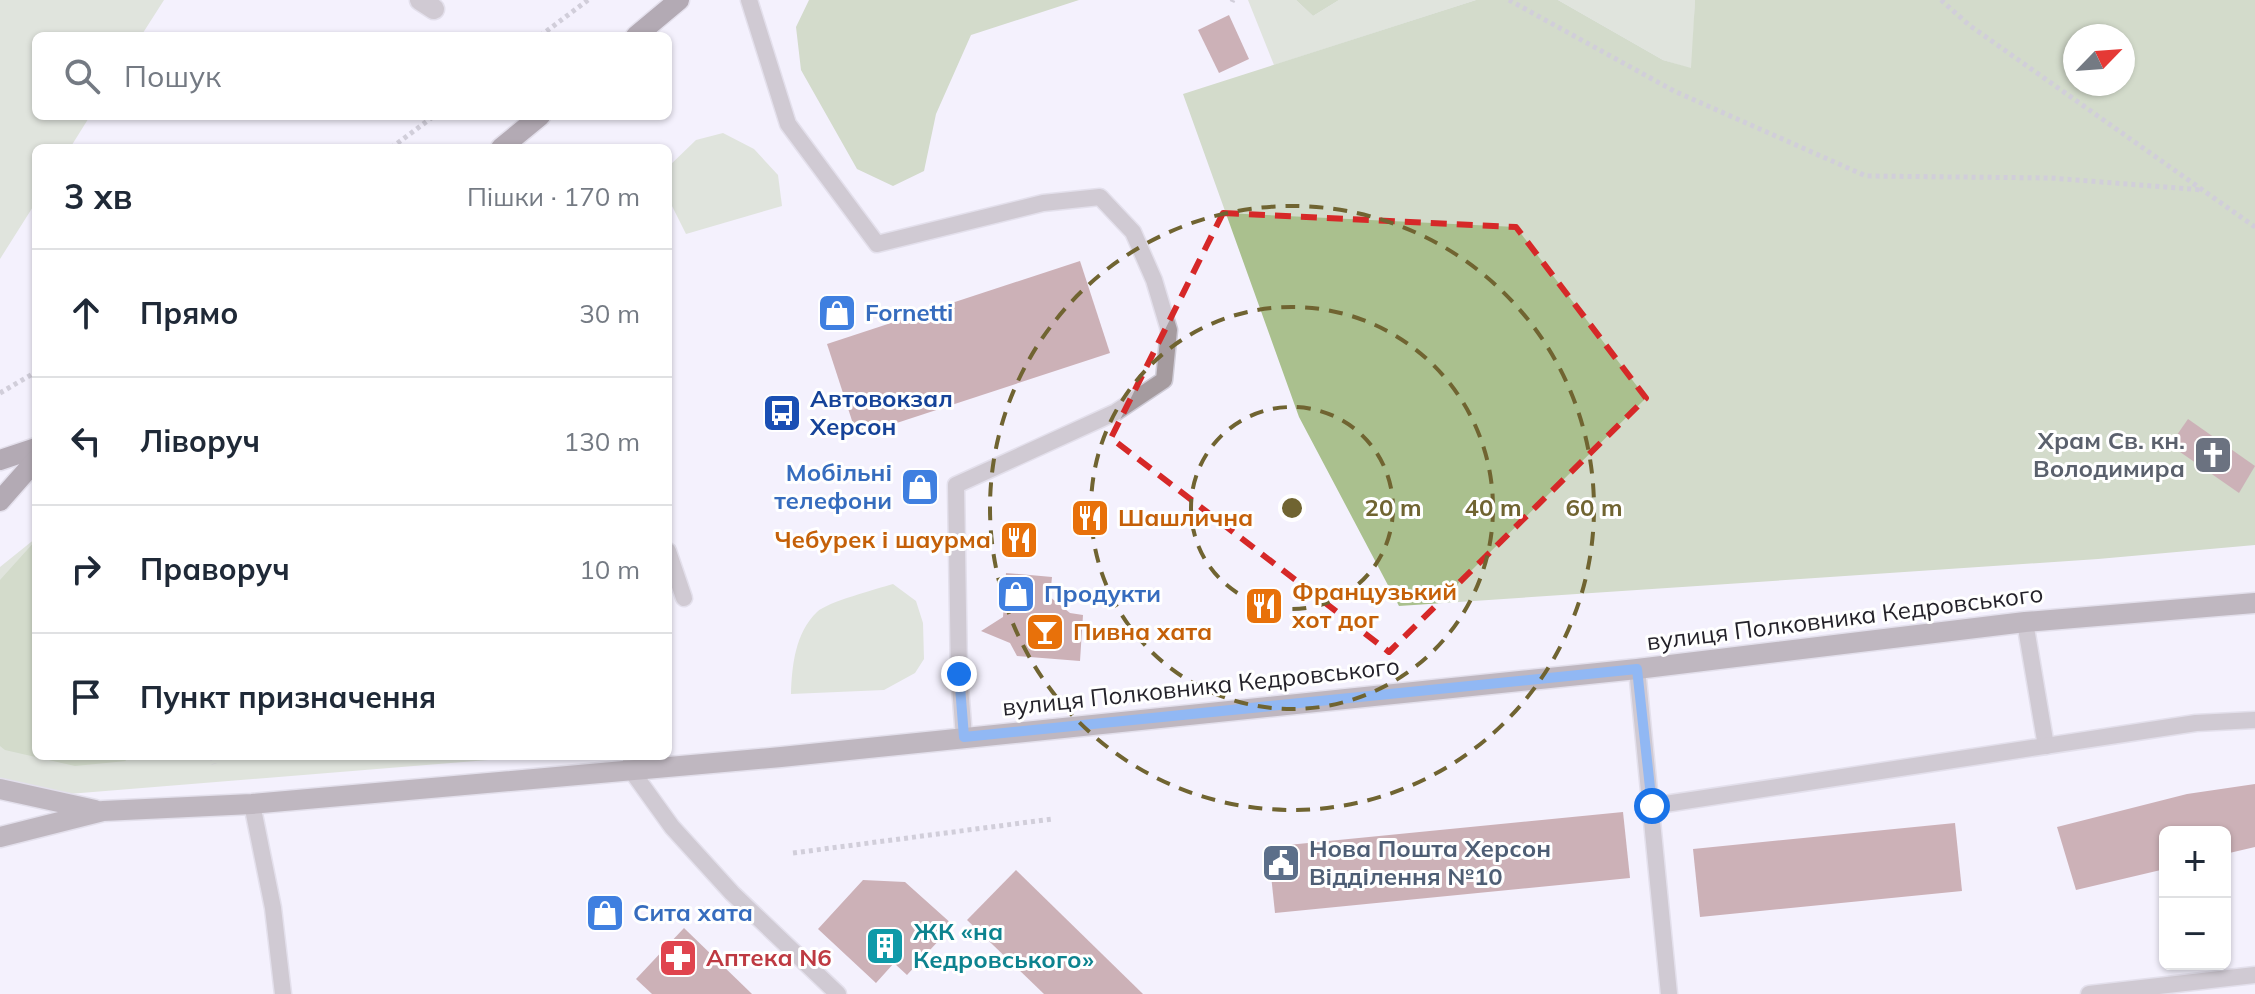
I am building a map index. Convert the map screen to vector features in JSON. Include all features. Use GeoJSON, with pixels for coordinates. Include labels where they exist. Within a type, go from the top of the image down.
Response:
{"type":"FeatureCollection","features":[{"type":"Feature","properties":{"kind":"main road"},"geometry":{"type":"LineString","coordinates":[[641,32],[679,0]]}},
{"type":"Feature","properties":{"kind":"main road"},"geometry":{"type":"LineString","coordinates":[[506,144],[535,120]]}},
{"type":"Feature","properties":{"kind":"main road"},"geometry":{"type":"LineString","coordinates":[[0,460],[32,449]]}},
{"type":"Feature","properties":{"kind":"main road"},"geometry":{"type":"LineString","coordinates":[[0,501],[32,465]]}},
{"type":"Feature","properties":{"kind":"street","name":"вулиця Полковника Кедровського"},"geometry":{"type":"LineString","coordinates":[[672,760],[964,737],[1637,669],[2025,622],[2255,603]]}},
{"type":"Feature","properties":{"kind":"street","name":"вулиця Полковника Кедровського"},"geometry":{"type":"LineString","coordinates":[[0,837],[103,811],[252,804],[669,760]]}},
{"type":"Feature","properties":{"kind":"street","name":"вулиця Полковника Кедровського"},"geometry":{"type":"LineString","coordinates":[[0,789],[103,811]]}},
{"type":"Feature","properties":{"kind":"lane"},"geometry":{"type":"LineString","coordinates":[[749,0],[788,124],[877,244],[1043,203],[1100,197],[1133,232],[1154,280],[1169,330],[1164,380],[1116,412],[956,485],[959,674],[964,737]]}},
{"type":"Feature","properties":{"kind":"lane"},"geometry":{"type":"LineString","coordinates":[[672,563],[684,598]]}},
{"type":"Feature","properties":{"kind":"lane"},"geometry":{"type":"LineString","coordinates":[[2025,622],[2046,746]]}},
{"type":"Feature","properties":{"kind":"lane"},"geometry":{"type":"LineString","coordinates":[[1637,669],[1669,994]]}},
{"type":"Feature","properties":{"kind":"lane"},"geometry":{"type":"LineString","coordinates":[[1652,806],[2196,723],[2255,720]]}},
{"type":"Feature","properties":{"kind":"lane"},"geometry":{"type":"LineString","coordinates":[[631,763],[672,827],[722,882],[838,994]]}},
{"type":"Feature","properties":{"kind":"lane"},"geometry":{"type":"LineString","coordinates":[[252,804],[273,908],[283,994]]}},
{"type":"Feature","properties":{"kind":"lane"},"geometry":{"type":"LineString","coordinates":[[2089,994],[2255,975]]}},
{"type":"Feature","properties":{"kind":"path"},"geometry":{"type":"LineString","coordinates":[[545,32],[588,0]]}},
{"type":"Feature","properties":{"kind":"path"},"geometry":{"type":"LineString","coordinates":[[1509,0],[1674,91],[1866,176],[2051,178],[2203,190]]}},
{"type":"Feature","properties":{"kind":"path"},"geometry":{"type":"LineString","coordinates":[[1941,0],[1969,25],[2255,227]]}},
{"type":"Feature","properties":{"kind":"path"},"geometry":{"type":"LineString","coordinates":[[396,144],[429,120]]}},
{"type":"Feature","properties":{"kind":"path"},"geometry":{"type":"LineString","coordinates":[[0,393],[32,374]]}},
{"type":"Feature","properties":{"kind":"path"},"geometry":{"type":"LineString","coordinates":[[213,760],[214,764]]}},
{"type":"Feature","properties":{"kind":"path"},"geometry":{"type":"LineString","coordinates":[[793,853],[1052,819]]}},
{"type":"Feature","properties":{"kind":"highlighted area"},"geometry":{"type":"Polygon","coordinates":[[[1223,213],[1516,227],[1646,398],[1389,652],[1111,438],[1223,213]]]}},
{"type":"Feature","properties":{"kind":"green space"},"geometry":{"type":"Polygon","coordinates":[[[0,0],[164,0],[144,32],[32,32],[32,120],[88,120],[72,144],[32,144],[32,208],[0,259],[0,0]]]}},
{"type":"Feature","properties":{"kind":"green space"},"geometry":{"type":"Polygon","coordinates":[[[809,0],[1079,0],[971,35],[936,114],[924,171],[893,186],[857,169],[801,70],[796,27],[809,0]]]}},
{"type":"Feature","properties":{"kind":"green space"},"geometry":{"type":"Polygon","coordinates":[[[1248,0],[1296,0],[1313,16],[1339,0],[1476,0],[1274,65],[1248,0]]]}},
{"type":"Feature","properties":{"kind":"green space"},"geometry":{"type":"Polygon","coordinates":[[[1296,0],[1339,0],[1313,16],[1296,0]]]}},
{"type":"Feature","properties":{"kind":"green space"},"geometry":{"type":"Polygon","coordinates":[[[1476,0],[1558,0],[1663,60],[1691,68],[1695,0],[2255,0],[2255,545],[2098,559],[1399,606],[1299,417],[1183,94],[1476,0]]]}},
{"type":"Feature","properties":{"kind":"green space"},"geometry":{"type":"Polygon","coordinates":[[[1558,0],[1695,0],[1692,69],[1663,60],[1558,0]]]}},
{"type":"Feature","properties":{"kind":"green space"},"geometry":{"type":"Polygon","coordinates":[[[723,133],[754,149],[778,175],[782,206],[686,234],[672,206],[672,163],[696,140],[723,133]]]}},
{"type":"Feature","properties":{"kind":"green space"},"geometry":{"type":"Polygon","coordinates":[[[32,541],[32,760],[488,760],[56,795],[0,779],[0,567],[32,541]]]}},
{"type":"Feature","properties":{"kind":"green space"},"geometry":{"type":"Polygon","coordinates":[[[32,544],[32,756],[0,746],[0,580],[32,544]]]}},
{"type":"Feature","properties":{"kind":"green space"},"geometry":{"type":"Polygon","coordinates":[[[893,584],[916,601],[923,623],[924,659],[915,673],[884,690],[791,694],[799,640],[817,612],[841,600],[893,584]]]}},
{"type":"Feature","properties":{"kind":"green space"},"geometry":{"type":"Polygon","coordinates":[[[49,760],[126,761],[75,766],[49,760]]]}},
{"type":"Feature","properties":{"kind":"building"},"geometry":{"type":"Polygon","coordinates":[[[1229,15],[1249,59],[1219,73],[1198,30],[1229,15]]]}},
{"type":"Feature","properties":{"kind":"building"},"geometry":{"type":"Polygon","coordinates":[[[1080,261],[1110,353],[857,436],[827,344],[1080,261]]]}},
{"type":"Feature","properties":{"kind":"building","name":"Храм Св. кн. Володимира"},"geometry":{"type":"Polygon","coordinates":[[[2188,419],[2255,466],[2239,493],[2170,445],[2188,419]]]}},
{"type":"Feature","properties":{"kind":"building"},"geometry":{"type":"Polygon","coordinates":[[[1006,573],[1052,577],[1050,597],[1070,613],[1083,615],[1080,661],[1017,656],[1010,643],[981,631],[1003,617],[1006,573]]]}},
{"type":"Feature","properties":{"kind":"building"},"geometry":{"type":"Polygon","coordinates":[[[2255,784],[2255,847],[2231,853],[2231,826],[2159,826],[2159,870],[2076,890],[2057,827],[2187,794],[2255,784]]]}},
{"type":"Feature","properties":{"kind":"building"},"geometry":{"type":"Polygon","coordinates":[[[1623,812],[1630,878],[1275,913],[1268,847],[1623,812]]]}},
{"type":"Feature","properties":{"kind":"building"},"geometry":{"type":"Polygon","coordinates":[[[1955,823],[1962,891],[1700,917],[1693,849],[1955,823]]]}},
{"type":"Feature","properties":{"kind":"building"},"geometry":{"type":"Polygon","coordinates":[[[1016,870],[1143,994],[1044,994],[967,920],[1016,870]]]}},
{"type":"Feature","properties":{"kind":"building","name":"ЖК «на Кедровського»"},"geometry":{"type":"Polygon","coordinates":[[[863,880],[905,882],[953,925],[907,975],[894,963],[876,983],[818,929],[863,880]]]}},
{"type":"Feature","properties":{"kind":"building"},"geometry":{"type":"Polygon","coordinates":[[[684,928],[752,994],[652,994],[636,979],[684,928]]]}},
{"type":"Feature","properties":{"kind":"place","name":"Fornetti"},"geometry":{"type":"Point","coordinates":[837,313]}},
{"type":"Feature","properties":{"kind":"place","name":"Автовокзал Херсон"},"geometry":{"type":"Point","coordinates":[782,413]}},
{"type":"Feature","properties":{"kind":"place","name":"Храм Св. кн. Володимира"},"geometry":{"type":"Point","coordinates":[2213,455]}},
{"type":"Feature","properties":{"kind":"place","name":"Мобільні телефони"},"geometry":{"type":"Point","coordinates":[920,487]}},
{"type":"Feature","properties":{"kind":"place","name":"Шашлична"},"geometry":{"type":"Point","coordinates":[1090,518]}},
{"type":"Feature","properties":{"kind":"place","name":"Чебурек і шаурма"},"geometry":{"type":"Point","coordinates":[1019,540]}},
{"type":"Feature","properties":{"kind":"place","name":"Продукти"},"geometry":{"type":"Point","coordinates":[1016,594]}},
{"type":"Feature","properties":{"kind":"place","name":"Французький хот дог"},"geometry":{"type":"Point","coordinates":[1264,606]}},
{"type":"Feature","properties":{"kind":"place","name":"Пивна хата"},"geometry":{"type":"Point","coordinates":[1045,632]}},
{"type":"Feature","properties":{"kind":"place","name":"Нова Пошта Херсон Відділення №10"},"geometry":{"type":"Point","coordinates":[1281,863]}},
{"type":"Feature","properties":{"kind":"place","name":"Сита хата"},"geometry":{"type":"Point","coordinates":[605,913]}},
{"type":"Feature","properties":{"kind":"place","name":"ЖК «на Кедровського»"},"geometry":{"type":"Point","coordinates":[885,946]}},
{"type":"Feature","properties":{"kind":"place","name":"Аптека N6"},"geometry":{"type":"Point","coordinates":[678,958]}},
{"type":"Feature","properties":{"kind":"route"},"geometry":{"type":"LineString","coordinates":[[959,674],[964,737],[1637,669],[1652,806]]}}]}
